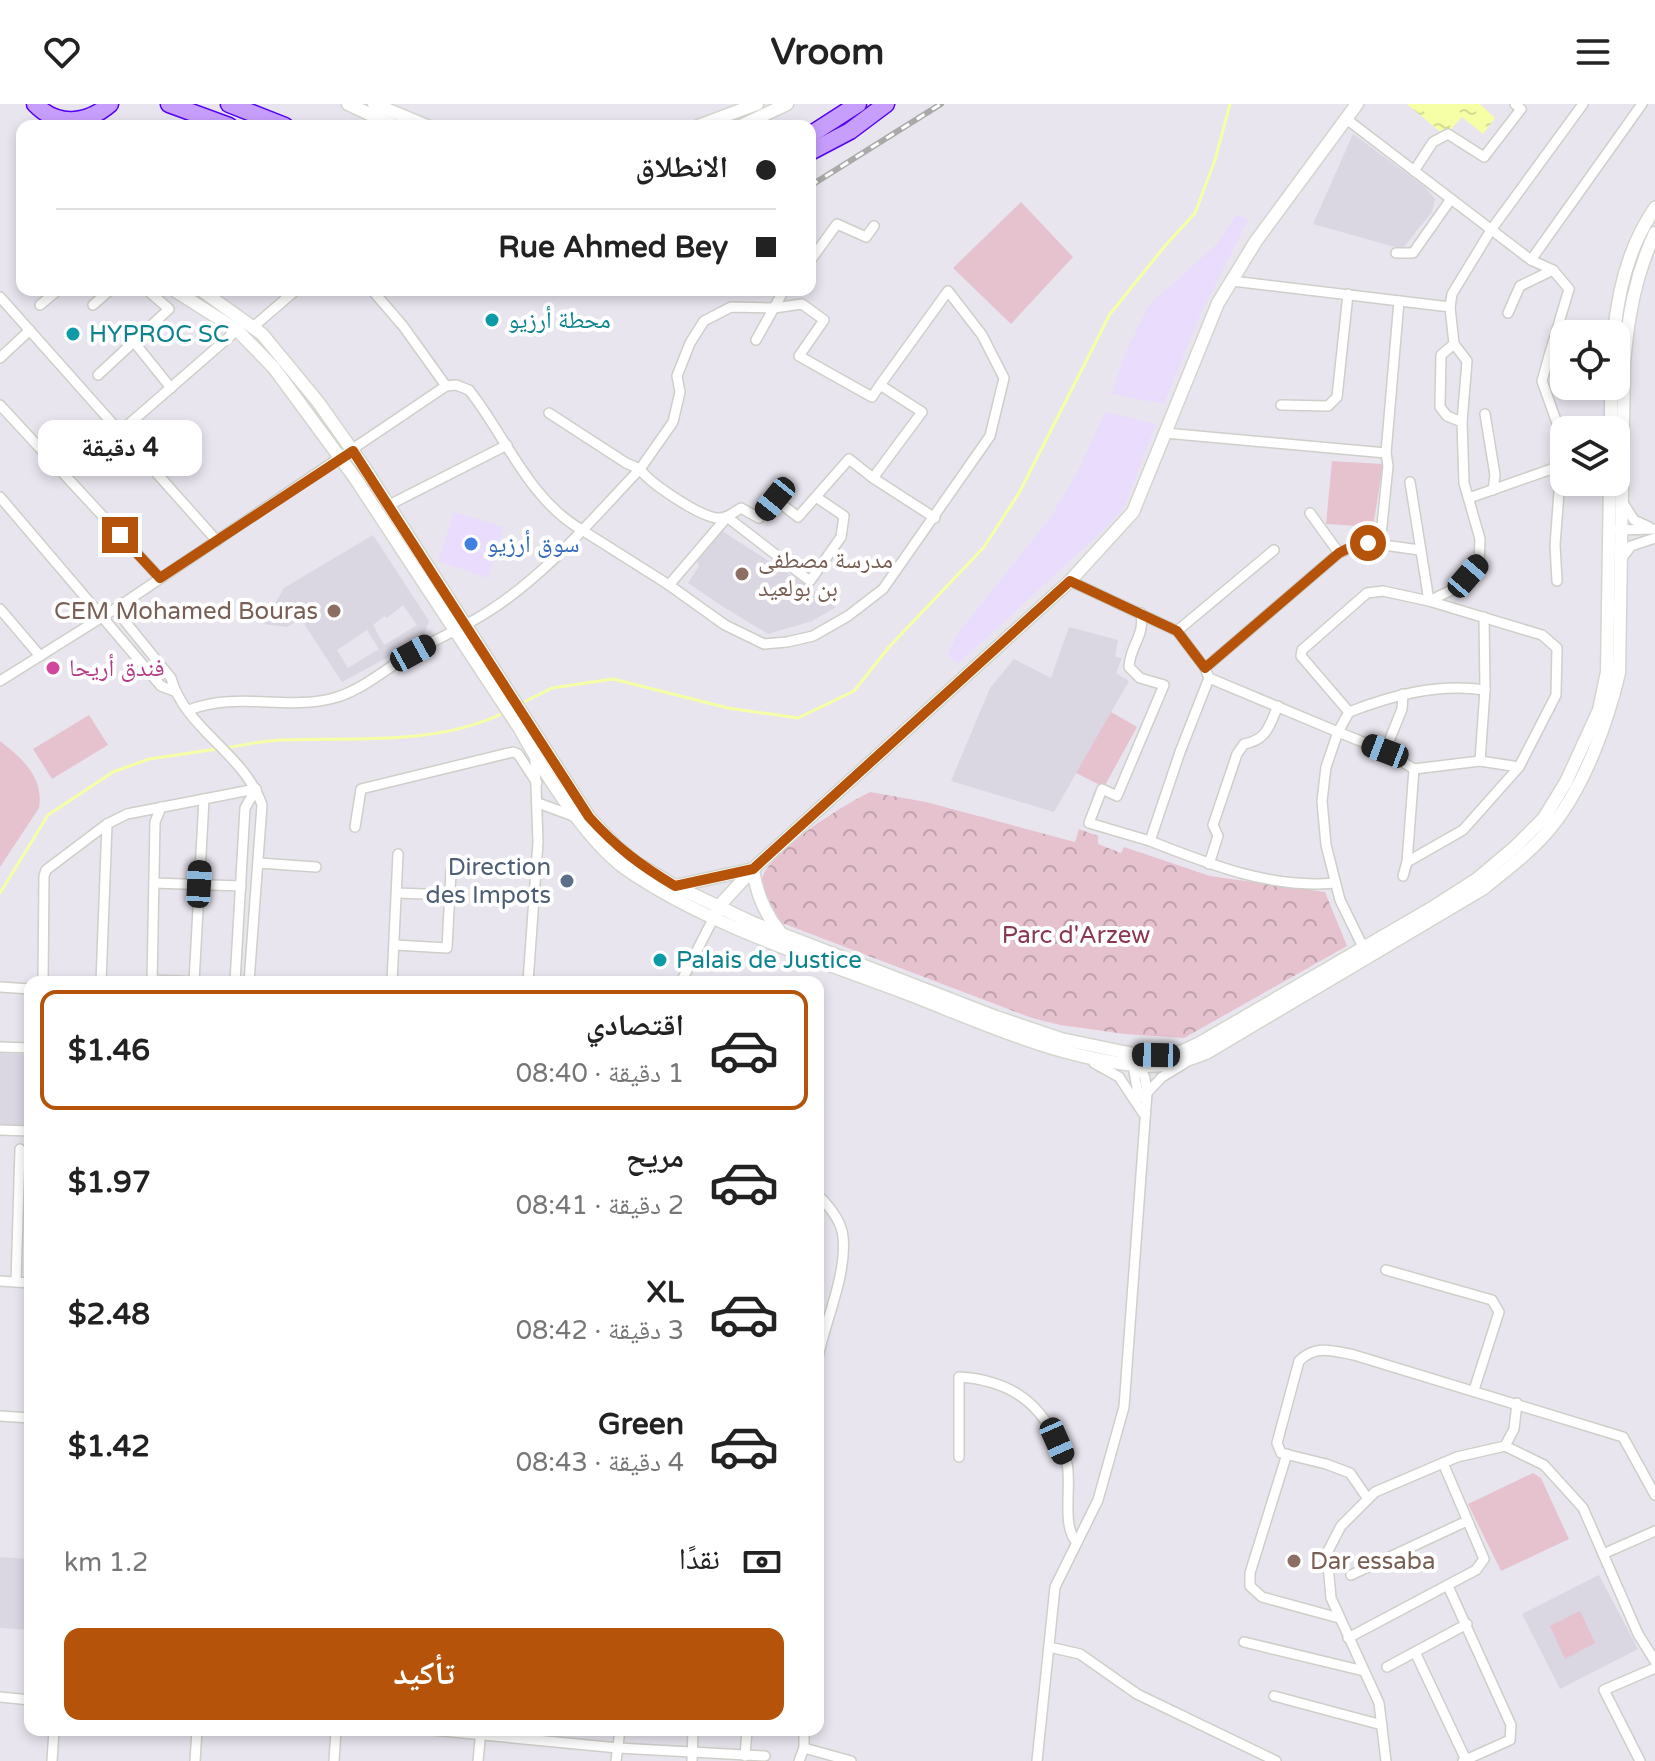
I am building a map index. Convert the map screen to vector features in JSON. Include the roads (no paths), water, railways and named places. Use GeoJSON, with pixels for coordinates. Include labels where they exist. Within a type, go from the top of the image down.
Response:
{"type":"FeatureCollection","features":[{"type":"Feature","properties":{"kind":"highway"},"geometry":{"type":"LineString","coordinates":[[35,104],[59,120]]}},
{"type":"Feature","properties":{"kind":"highway"},"geometry":{"type":"LineString","coordinates":[[79,120],[87,119],[110,104]]}},
{"type":"Feature","properties":{"kind":"highway"},"geometry":{"type":"LineString","coordinates":[[169,104],[213,120]]}},
{"type":"Feature","properties":{"kind":"highway"},"geometry":{"type":"LineString","coordinates":[[229,104],[270,120]]}},
{"type":"Feature","properties":{"kind":"highway"},"geometry":{"type":"LineString","coordinates":[[816,131],[858,104]]}},
{"type":"Feature","properties":{"kind":"highway"},"geometry":{"type":"LineString","coordinates":[[816,149],[850,131],[886,104]]}},
{"type":"Feature","properties":{"kind":"main road"},"geometry":{"type":"LineString","coordinates":[[348,104],[382,120]]}},
{"type":"Feature","properties":{"kind":"main road"},"geometry":{"type":"LineString","coordinates":[[374,104],[413,120]]}},
{"type":"Feature","properties":{"kind":"main road"},"geometry":{"type":"LineString","coordinates":[[714,120],[757,104]]}},
{"type":"Feature","properties":{"kind":"main road"},"geometry":{"type":"LineString","coordinates":[[754,120],[787,104]]}},
{"type":"Feature","properties":{"kind":"main road"},"geometry":{"type":"LineString","coordinates":[[716,912],[753,869],[1070,581],[1133,512],[1218,303],[1256,241],[1357,104]]}},
{"type":"Feature","properties":{"kind":"main road"},"geometry":{"type":"LineString","coordinates":[[1615,320],[1629,260],[1655,208]]}},
{"type":"Feature","properties":{"kind":"main road"},"geometry":{"type":"LineString","coordinates":[[1627,320],[1641,264],[1655,233]]}},
{"type":"Feature","properties":{"kind":"main road"},"geometry":{"type":"LineString","coordinates":[[183,296],[237,330],[274,368],[389,505],[461,628]]}},
{"type":"Feature","properties":{"kind":"main road"},"geometry":{"type":"LineString","coordinates":[[194,304],[198,296]]}},
{"type":"Feature","properties":{"kind":"main road"},"geometry":{"type":"LineString","coordinates":[[209,296],[253,327],[282,355],[525,727],[589,817],[635,862],[748,933],[992,1028],[1058,1050],[1172,1065],[1191,1059],[1366,953],[1477,879],[1544,818],[1566,782],[1599,710],[1607,672],[1622,502],[1621,400]]}},
{"type":"Feature","properties":{"kind":"main road"},"geometry":{"type":"LineString","coordinates":[[525,727],[535,757],[579,818],[611,857],[626,869],[716,912],[782,934],[996,1017],[1138,1060],[1170,1054],[1200,1043],[1484,888],[1523,856],[1553,825],[1576,787],[1609,714],[1619,673],[1621,561],[1612,496]]}},
{"type":"Feature","properties":{"kind":"main road"},"geometry":{"type":"LineString","coordinates":[[675,886],[753,869]]}},
{"type":"Feature","properties":{"kind":"main road"},"geometry":{"type":"LineString","coordinates":[[753,869],[763,904],[782,934]]}},
{"type":"Feature","properties":{"kind":"street"},"geometry":{"type":"LineString","coordinates":[[1414,171],[1433,142],[1448,134],[1484,157],[1521,109],[1515,104]]}},
{"type":"Feature","properties":{"kind":"street"},"geometry":{"type":"LineString","coordinates":[[1429,601],[1456,588],[1479,563],[1480,539],[1464,483],[1462,422],[1467,361],[1454,344],[1450,307],[1452,294],[1491,230],[1583,104]]}},
{"type":"Feature","properties":{"kind":"street"},"geometry":{"type":"LineString","coordinates":[[1531,260],[1643,105],[1655,110]]}},
{"type":"Feature","properties":{"kind":"street"},"geometry":{"type":"LineString","coordinates":[[1345,118],[1531,260],[1553,270],[1569,289],[1542,381],[1554,416]]}},
{"type":"Feature","properties":{"kind":"street"},"geometry":{"type":"LineString","coordinates":[[1396,253],[1413,253],[1451,199]]}},
{"type":"Feature","properties":{"kind":"street"},"geometry":{"type":"LineString","coordinates":[[816,253],[837,224],[866,237],[874,226]]}},
{"type":"Feature","properties":{"kind":"street"},"geometry":{"type":"LineString","coordinates":[[1508,313],[1520,286],[1553,270]]}},
{"type":"Feature","properties":{"kind":"street"},"geometry":{"type":"LineString","coordinates":[[1232,281],[1450,307]]}},
{"type":"Feature","properties":{"kind":"street"},"geometry":{"type":"LineString","coordinates":[[189,710],[228,701],[301,701],[349,693],[490,610],[530,580],[582,530],[640,469],[673,422],[680,392],[677,376],[690,343],[704,321],[731,307],[774,308],[802,304],[824,320],[799,356],[872,397],[948,291],[982,335],[1004,378],[990,436],[883,589],[848,616],[813,636],[764,644],[725,625],[669,585],[582,530],[572,524],[538,491],[469,390],[451,386],[377,296]]}},
{"type":"Feature","properties":{"kind":"street"},"geometry":{"type":"LineString","coordinates":[[1281,405],[1328,406],[1337,397],[1348,294]]}},
{"type":"Feature","properties":{"kind":"street"},"geometry":{"type":"LineString","coordinates":[[40,305],[51,296]]}},
{"type":"Feature","properties":{"kind":"street"},"geometry":{"type":"LineString","coordinates":[[93,305],[103,296]]}},
{"type":"Feature","properties":{"kind":"street"},"geometry":{"type":"LineString","coordinates":[[98,375],[169,309],[154,296]]}},
{"type":"Feature","properties":{"kind":"street"},"geometry":{"type":"LineString","coordinates":[[253,327],[289,296]]}},
{"type":"Feature","properties":{"kind":"street"},"geometry":{"type":"LineString","coordinates":[[756,340],[781,296]]}},
{"type":"Feature","properties":{"kind":"street"},"geometry":{"type":"LineString","coordinates":[[0,297],[217,541]]}},
{"type":"Feature","properties":{"kind":"street"},"geometry":{"type":"LineString","coordinates":[[1380,545],[1399,301]]}},
{"type":"Feature","properties":{"kind":"street"},"geometry":{"type":"LineString","coordinates":[[0,358],[30,330]]}},
{"type":"Feature","properties":{"kind":"street"},"geometry":{"type":"LineString","coordinates":[[121,431],[237,330]]}},
{"type":"Feature","properties":{"kind":"street"},"geometry":{"type":"LineString","coordinates":[[134,342],[171,388]]}},
{"type":"Feature","properties":{"kind":"street"},"geometry":{"type":"LineString","coordinates":[[1454,344],[1441,355],[1440,407],[1447,416],[1462,422]]}},
{"type":"Feature","properties":{"kind":"street"},"geometry":{"type":"LineString","coordinates":[[873,478],[922,412],[880,385]]}},
{"type":"Feature","properties":{"kind":"street"},"geometry":{"type":"LineString","coordinates":[[0,681],[115,609],[451,386]]}},
{"type":"Feature","properties":{"kind":"street"},"geometry":{"type":"LineString","coordinates":[[0,405],[160,578]]}},
{"type":"Feature","properties":{"kind":"street"},"geometry":{"type":"LineString","coordinates":[[549,413],[640,469],[646,478],[673,497],[715,518],[727,517],[810,581],[841,537],[844,516],[816,497]]}},
{"type":"Feature","properties":{"kind":"street"},"geometry":{"type":"LineString","coordinates":[[1485,414],[1495,475],[1493,490]]}},
{"type":"Feature","properties":{"kind":"street"},"geometry":{"type":"LineString","coordinates":[[1165,433],[1386,453]]}},
{"type":"Feature","properties":{"kind":"street"},"geometry":{"type":"LineString","coordinates":[[389,505],[507,445]]}},
{"type":"Feature","properties":{"kind":"street"},"geometry":{"type":"LineString","coordinates":[[669,585],[727,517],[741,508],[759,518],[775,499],[798,517],[849,459],[935,518]]}},
{"type":"Feature","properties":{"kind":"street"},"geometry":{"type":"LineString","coordinates":[[1469,498],[1550,470]]}},
{"type":"Feature","properties":{"kind":"street"},"geometry":{"type":"LineString","coordinates":[[1410,482],[1429,601]]}},
{"type":"Feature","properties":{"kind":"street"},"geometry":{"type":"LineString","coordinates":[[1557,581],[1558,496]]}},
{"type":"Feature","properties":{"kind":"street"},"geometry":{"type":"LineString","coordinates":[[0,497],[161,686],[174,691]]}},
{"type":"Feature","properties":{"kind":"street"},"geometry":{"type":"LineString","coordinates":[[1622,502],[1634,520],[1653,534]]}},
{"type":"Feature","properties":{"kind":"street"},"geometry":{"type":"LineString","coordinates":[[1310,513],[1339,553]]}},
{"type":"Feature","properties":{"kind":"street"},"geometry":{"type":"LineString","coordinates":[[1617,532],[1653,534]]}},
{"type":"Feature","properties":{"kind":"street"},"geometry":{"type":"LineString","coordinates":[[1621,561],[1631,546],[1653,534]]}},
{"type":"Feature","properties":{"kind":"street"},"geometry":{"type":"LineString","coordinates":[[1205,668],[1339,553],[1368,543],[1419,550]]}},
{"type":"Feature","properties":{"kind":"street"},"geometry":{"type":"LineString","coordinates":[[1177,631],[1274,550]]}},
{"type":"Feature","properties":{"kind":"street"},"geometry":{"type":"LineString","coordinates":[[1070,581],[1177,631],[1209,678],[1150,841]]}},
{"type":"Feature","properties":{"kind":"street"},"geometry":{"type":"LineString","coordinates":[[1349,712],[1304,662],[1302,650],[1367,593],[1383,591],[1429,601],[1542,635],[1557,648],[1556,695],[1519,767],[1463,830],[1407,862]]}},
{"type":"Feature","properties":{"kind":"street"},"geometry":{"type":"LineString","coordinates":[[0,609],[40,656]]}},
{"type":"Feature","properties":{"kind":"street"},"geometry":{"type":"LineString","coordinates":[[115,609],[171,678],[174,691],[208,735],[247,773],[262,805],[250,976]]}},
{"type":"Feature","properties":{"kind":"street"},"geometry":{"type":"LineString","coordinates":[[1141,613],[1143,626],[1129,658],[1129,667],[1140,678],[1164,685],[1117,796],[1102,789],[1089,823],[1150,841],[1209,864],[1305,886],[1334,883]]}},
{"type":"Feature","properties":{"kind":"street"},"geometry":{"type":"LineString","coordinates":[[1480,761],[1485,690],[1484,617]]}},
{"type":"Feature","properties":{"kind":"street"},"geometry":{"type":"LineString","coordinates":[[1209,678],[1385,751],[1414,769],[1480,761],[1519,767]]}},
{"type":"Feature","properties":{"kind":"street"},"geometry":{"type":"LineString","coordinates":[[1366,953],[1334,883],[1326,845],[1322,801],[1326,767],[1338,732],[1349,712],[1403,694],[1457,686],[1485,690]]}},
{"type":"Feature","properties":{"kind":"street"},"geometry":{"type":"LineString","coordinates":[[1385,751],[1402,709],[1403,694]]}},
{"type":"Feature","properties":{"kind":"street"},"geometry":{"type":"LineString","coordinates":[[1209,864],[1218,836],[1213,825],[1237,754],[1244,744],[1256,742],[1265,736],[1278,706]]}},
{"type":"Feature","properties":{"kind":"street"},"geometry":{"type":"LineString","coordinates":[[355,827],[359,791],[376,785],[513,752],[518,754],[537,783]]}},
{"type":"Feature","properties":{"kind":"street"},"geometry":{"type":"LineString","coordinates":[[528,976],[538,842],[535,757]]}},
{"type":"Feature","properties":{"kind":"street"},"geometry":{"type":"LineString","coordinates":[[1403,876],[1407,862],[1414,769]]}},
{"type":"Feature","properties":{"kind":"street"},"geometry":{"type":"LineString","coordinates":[[43,976],[46,870],[107,824],[127,814],[256,789]]}},
{"type":"Feature","properties":{"kind":"street"},"geometry":{"type":"LineString","coordinates":[[235,976],[245,808],[256,789]]}},
{"type":"Feature","properties":{"kind":"street"},"geometry":{"type":"LineString","coordinates":[[195,976],[204,799]]}},
{"type":"Feature","properties":{"kind":"street"},"geometry":{"type":"LineString","coordinates":[[538,803],[579,818]]}},
{"type":"Feature","properties":{"kind":"street"},"geometry":{"type":"LineString","coordinates":[[152,976],[155,822],[161,807]]}},
{"type":"Feature","properties":{"kind":"street"},"geometry":{"type":"LineString","coordinates":[[101,976],[107,824]]}},
{"type":"Feature","properties":{"kind":"street"},"geometry":{"type":"LineString","coordinates":[[392,976],[398,854]]}},
{"type":"Feature","properties":{"kind":"street"},"geometry":{"type":"LineString","coordinates":[[259,863],[316,867]]}},
{"type":"Feature","properties":{"kind":"street"},"geometry":{"type":"LineString","coordinates":[[395,945],[446,949],[451,871]]}},
{"type":"Feature","properties":{"kind":"street"},"geometry":{"type":"LineString","coordinates":[[154,883],[241,886]]}},
{"type":"Feature","properties":{"kind":"street"},"geometry":{"type":"LineString","coordinates":[[397,893],[450,895]]}},
{"type":"Feature","properties":{"kind":"street"},"geometry":{"type":"LineString","coordinates":[[684,976],[716,912]]}},
{"type":"Feature","properties":{"kind":"street"},"geometry":{"type":"LineString","coordinates":[[0,987],[24,989]]}},
{"type":"Feature","properties":{"kind":"street"},"geometry":{"type":"LineString","coordinates":[[0,1047],[24,1048]]}},
{"type":"Feature","properties":{"kind":"street"},"geometry":{"type":"LineString","coordinates":[[1058,1050],[1109,1069],[1134,1096],[1145,1116]]}},
{"type":"Feature","properties":{"kind":"street"},"geometry":{"type":"LineString","coordinates":[[1147,1093],[1162,1077],[1191,1059]]}},
{"type":"Feature","properties":{"kind":"street"},"geometry":{"type":"LineString","coordinates":[[1138,1060],[1134,1072],[1145,1116]]}},
{"type":"Feature","properties":{"kind":"street"},"geometry":{"type":"LineString","coordinates":[[1037,1761],[1055,1587],[1098,1500],[1124,1407],[1147,1093],[1138,1060]]}},
{"type":"Feature","properties":{"kind":"street"},"geometry":{"type":"LineString","coordinates":[[0,1130],[24,1131]]}},
{"type":"Feature","properties":{"kind":"street"},"geometry":{"type":"LineString","coordinates":[[16,1282],[20,1149]]}},
{"type":"Feature","properties":{"kind":"street"},"geometry":{"type":"LineString","coordinates":[[824,1201],[831,1208],[843,1241],[834,1302],[824,1337]]}},
{"type":"Feature","properties":{"kind":"street"},"geometry":{"type":"LineString","coordinates":[[1386,1270],[1492,1300],[1499,1312],[1474,1390]]}},
{"type":"Feature","properties":{"kind":"street"},"geometry":{"type":"LineString","coordinates":[[0,1281],[24,1283]]}},
{"type":"Feature","properties":{"kind":"street"},"geometry":{"type":"LineString","coordinates":[[1368,1499],[1350,1473],[1281,1453],[1277,1443],[1299,1361],[1308,1352],[1325,1349],[1354,1355],[1623,1437],[1655,1495]]}},
{"type":"Feature","properties":{"kind":"street"},"geometry":{"type":"LineString","coordinates":[[959,1457],[959,1377],[978,1378],[1024,1396],[1047,1419],[1067,1464],[1069,1516],[1072,1538],[1077,1542]]}},
{"type":"Feature","properties":{"kind":"street"},"geometry":{"type":"LineString","coordinates":[[1505,1446],[1514,1429],[1517,1403]]}},
{"type":"Feature","properties":{"kind":"street"},"geometry":{"type":"LineString","coordinates":[[0,1416],[24,1418]]}},
{"type":"Feature","properties":{"kind":"street"},"geometry":{"type":"LineString","coordinates":[[1386,1761],[1379,1703],[1331,1598],[1327,1553],[1341,1526],[1375,1492],[1457,1457],[1505,1446],[1544,1465],[1583,1508],[1638,1634],[1655,1661]]}},
{"type":"Feature","properties":{"kind":"street"},"geometry":{"type":"LineString","coordinates":[[1287,1454],[1250,1573],[1250,1586],[1262,1597],[1339,1618]]}},
{"type":"Feature","properties":{"kind":"street"},"geometry":{"type":"LineString","coordinates":[[1348,1638],[1476,1570],[1484,1559],[1443,1463]]}},
{"type":"Feature","properties":{"kind":"street"},"geometry":{"type":"LineString","coordinates":[[1351,1575],[1467,1521]]}},
{"type":"Feature","properties":{"kind":"street"},"geometry":{"type":"LineString","coordinates":[[1603,1554],[1655,1531]]}},
{"type":"Feature","properties":{"kind":"street"},"geometry":{"type":"LineString","coordinates":[[1415,1652],[1465,1760],[1510,1740],[1511,1725],[1448,1586]]}},
{"type":"Feature","properties":{"kind":"street"},"geometry":{"type":"LineString","coordinates":[[1387,1667],[1467,1624]]}},
{"type":"Feature","properties":{"kind":"street"},"geometry":{"type":"LineString","coordinates":[[1244,1642],[1364,1671]]}},
{"type":"Feature","properties":{"kind":"street"},"geometry":{"type":"LineString","coordinates":[[1049,1647],[1080,1654],[1137,1694],[1276,1761]]}},
{"type":"Feature","properties":{"kind":"street"},"geometry":{"type":"LineString","coordinates":[[1640,1761],[1604,1690],[1655,1668]]}},
{"type":"Feature","properties":{"kind":"street"},"geometry":{"type":"LineString","coordinates":[[1274,1696],[1382,1725]]}},
{"type":"Feature","properties":{"kind":"street"},"geometry":{"type":"LineString","coordinates":[[0,1697],[24,1699]]}},
{"type":"Feature","properties":{"kind":"street"},"geometry":{"type":"LineString","coordinates":[[52,1761],[54,1736]]}},
{"type":"Feature","properties":{"kind":"street"},"geometry":{"type":"LineString","coordinates":[[195,1761],[197,1736]]}},
{"type":"Feature","properties":{"kind":"street"},"geometry":{"type":"LineString","coordinates":[[334,1761],[336,1736]]}},
{"type":"Feature","properties":{"kind":"street"},"geometry":{"type":"LineString","coordinates":[[478,1761],[481,1736]]}},
{"type":"Feature","properties":{"kind":"street"},"geometry":{"type":"LineString","coordinates":[[515,1736],[692,1756],[765,1756]]}},
{"type":"Feature","properties":{"kind":"street"},"geometry":{"type":"LineString","coordinates":[[616,1761],[619,1736]]}},
{"type":"Feature","properties":{"kind":"street"},"geometry":{"type":"LineString","coordinates":[[692,1756],[693,1736]]}},
{"type":"Feature","properties":{"kind":"street"},"geometry":{"type":"LineString","coordinates":[[745,1756],[747,1736]]}},
{"type":"Feature","properties":{"kind":"street"},"geometry":{"type":"LineString","coordinates":[[799,1761],[804,1736]]}},
{"type":"Feature","properties":{"kind":"street"},"geometry":{"type":"LineString","coordinates":[[804,1748],[851,1761]]}},
{"type":"Feature","properties":{"kind":"water"},"geometry":{"type":"Polygon","coordinates":[[[1407,104],[1480,104],[1495,118],[1483,134],[1462,117],[1445,136],[1407,104]]]}},
{"type":"Feature","properties":{"kind":"waterway"},"geometry":{"type":"LineString","coordinates":[[522,703],[552,688],[613,679],[728,708],[798,718],[854,691],[889,647],[984,547],[1019,493],[1110,314],[1195,213],[1215,160],[1230,104]]}},
{"type":"Feature","properties":{"kind":"waterway"},"geometry":{"type":"LineString","coordinates":[[225,748],[280,740],[424,735],[479,723],[505,712]]}},
{"type":"Feature","properties":{"kind":"waterway"},"geometry":{"type":"LineString","coordinates":[[0,893],[48,815],[113,772],[149,759],[217,749]]}},
{"type":"Feature","properties":{"kind":"railway"},"geometry":{"type":"LineString","coordinates":[[816,182],[941,104]]}},
{"type":"Feature","properties":{"kind":"place","name":"محطة أرزيو"},"geometry":{"type":"Point","coordinates":[492,320]}},
{"type":"Feature","properties":{"kind":"place","name":"HYPROC SC"},"geometry":{"type":"Point","coordinates":[73,334]}},
{"type":"Feature","properties":{"kind":"place","name":"سوق أرزيو"},"geometry":{"type":"Point","coordinates":[471,544]}},
{"type":"Feature","properties":{"kind":"place","name":"مدرسة مصطفى بن بولعيد"},"geometry":{"type":"Point","coordinates":[742,574]}},
{"type":"Feature","properties":{"kind":"place","name":"CEM Mohamed Bouras"},"geometry":{"type":"Point","coordinates":[334,611]}},
{"type":"Feature","properties":{"kind":"place","name":"فندق أريحا"},"geometry":{"type":"Point","coordinates":[53,668]}},
{"type":"Feature","properties":{"kind":"place","name":"Direction des Impots"},"geometry":{"type":"Point","coordinates":[567,881]}},
{"type":"Feature","properties":{"kind":"place","name":"Palais de Justice"},"geometry":{"type":"Point","coordinates":[660,960]}},
{"type":"Feature","properties":{"kind":"place","name":"Dar essaba"},"geometry":{"type":"Point","coordinates":[1294,1561]}},
{"type":"Feature","properties":{"kind":"park label","name":"Parc d'Arzew"},"geometry":{"type":"Point","coordinates":[1076,935]}}]}
